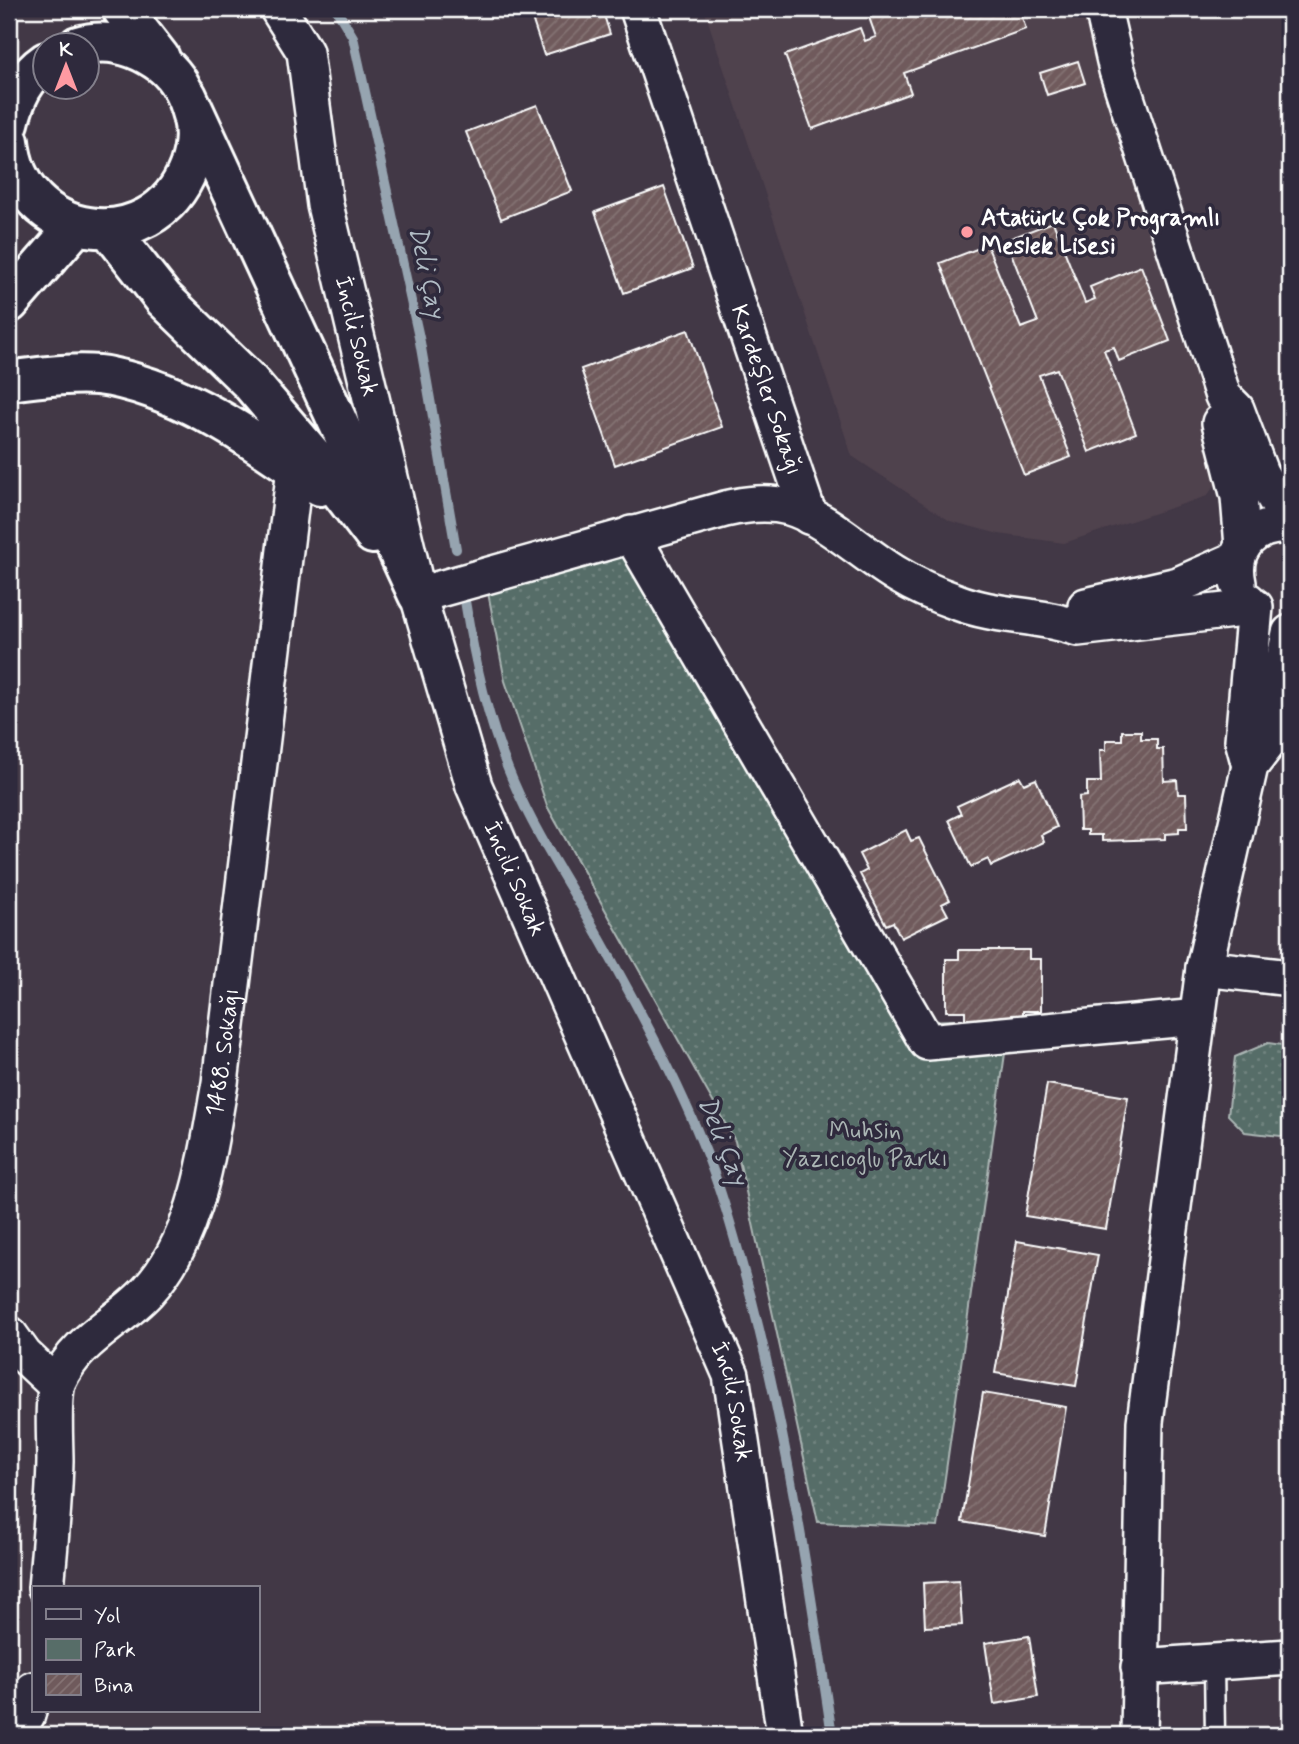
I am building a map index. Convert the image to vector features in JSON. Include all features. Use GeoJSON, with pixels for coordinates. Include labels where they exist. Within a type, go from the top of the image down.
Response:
{"type":"FeatureCollection","features":[{"type":"Feature","properties":{"kind":"street"},"geometry":{"type":"LineString","coordinates":[[122,9],[179,83],[418,595]]}},
{"type":"Feature","properties":{"kind":"street","name":"İncili Sokak"},"geometry":{"type":"LineString","coordinates":[[278,9],[305,52],[325,205],[418,595],[474,786],[731,1375],[785,1735]]}},
{"type":"Feature","properties":{"kind":"street","name":"Kardeşler Sokağı"},"geometry":{"type":"LineString","coordinates":[[638,9],[810,516]]}},
{"type":"Feature","properties":{"kind":"street"},"geometry":{"type":"LineString","coordinates":[[1054,620],[1076,608],[1178,585],[1240,552],[1252,535],[1264,528],[1290,525],[1261,473],[1236,409],[1223,396],[1117,70],[1103,9]]}},
{"type":"Feature","properties":{"kind":"street"},"geometry":{"type":"LineString","coordinates":[[9,303],[93,228],[140,221],[165,205],[183,182],[194,154],[195,124],[179,83],[147,53],[119,43],[102,43]]}},
{"type":"Feature","properties":{"kind":"street"},"geometry":{"type":"LineString","coordinates":[[10,101],[32,73]]}},
{"type":"Feature","properties":{"kind":"street"},"geometry":{"type":"LineString","coordinates":[[9,141],[10,160],[24,189],[47,212],[93,228],[250,382],[318,462],[418,595]]}},
{"type":"Feature","properties":{"kind":"street"},"geometry":{"type":"LineString","coordinates":[[9,381],[40,376],[109,376],[175,396],[258,442],[355,511]]}},
{"type":"Feature","properties":{"kind":"street"},"geometry":{"type":"LineString","coordinates":[[1223,396],[1219,417],[1239,497],[1240,552],[1236,573],[1239,586],[1252,604],[1270,613],[1290,613]]}},
{"type":"Feature","properties":{"kind":"street","name":"1488. Sokağı"},"geometry":{"type":"LineString","coordinates":[[56,1385],[74,1355],[88,1340],[125,1312],[160,1277],[183,1237],[199,1181],[220,1083],[295,468]]}},
{"type":"Feature","properties":{"kind":"street"},"geometry":{"type":"LineString","coordinates":[[418,595],[631,534],[747,504],[767,504],[789,507],[810,516],[899,576],[931,592],[990,612],[1054,620],[1078,628],[1234,610],[1252,604]]}},
{"type":"Feature","properties":{"kind":"street"},"geometry":{"type":"LineString","coordinates":[[631,534],[927,1042],[1198,1017]]}},
{"type":"Feature","properties":{"kind":"street"},"geometry":{"type":"LineString","coordinates":[[1250,766],[1243,740],[1252,604]]}},
{"type":"Feature","properties":{"kind":"street"},"geometry":{"type":"LineString","coordinates":[[1139,1735],[1145,1422],[1204,968],[1250,766],[1266,744],[1290,633]]}},
{"type":"Feature","properties":{"kind":"street"},"geometry":{"type":"LineString","coordinates":[[1204,968],[1290,978]]}},
{"type":"Feature","properties":{"kind":"street"},"geometry":{"type":"LineString","coordinates":[[9,1334],[24,1355],[56,1385],[55,1465],[46,1586]]}},
{"type":"Feature","properties":{"kind":"street"},"geometry":{"type":"LineString","coordinates":[[1139,1667],[1290,1657]]}},
{"type":"Feature","properties":{"kind":"street"},"geometry":{"type":"LineString","coordinates":[[12,1735],[27,1714],[32,1694]]}},
{"type":"Feature","properties":{"kind":"lane"},"geometry":{"type":"LineString","coordinates":[[1214,1664],[1215,1735]]}},
{"type":"Feature","properties":{"kind":"shaded area","name":"Atatürk Çok Programlı Meslek Lisesi"},"geometry":{"type":"Polygon","coordinates":[[[704,9],[1082,9],[1232,461],[1207,496],[1064,543],[999,534],[950,521],[852,456],[704,9]]]}},
{"type":"Feature","properties":{"kind":"green space","name":"Muhsin Yazıcıoglu Parkı"},"geometry":{"type":"Polygon","coordinates":[[[621,545],[895,1022],[1010,1018],[938,1527],[818,1522],[735,1141],[547,806],[505,681],[485,577],[621,545]]]}},
{"type":"Feature","properties":{"kind":"green space"},"geometry":{"type":"Polygon","coordinates":[[[1268,1043],[1290,1046],[1290,1137],[1245,1132],[1228,1115],[1235,1057],[1268,1043]]]}},
{"type":"Feature","properties":{"kind":"building"},"geometry":{"type":"Polygon","coordinates":[[[529,9],[602,9],[610,34],[544,55],[529,9]]]}},
{"type":"Feature","properties":{"kind":"building"},"geometry":{"type":"Polygon","coordinates":[[[866,9],[1019,9],[1026,29],[904,73],[911,93],[812,129],[785,55],[860,28],[865,41],[876,37],[866,9]]]}},
{"type":"Feature","properties":{"kind":"building"},"geometry":{"type":"Polygon","coordinates":[[[1078,61],[1085,83],[1047,95],[1040,73],[1078,61]]]}},
{"type":"Feature","properties":{"kind":"building"},"geometry":{"type":"Polygon","coordinates":[[[537,105],[572,191],[501,219],[466,132],[537,105]]]}},
{"type":"Feature","properties":{"kind":"building"},"geometry":{"type":"Polygon","coordinates":[[[664,187],[693,268],[624,293],[595,212],[664,187]]]}},
{"type":"Feature","properties":{"kind":"building"},"geometry":{"type":"Polygon","coordinates":[[[1053,222],[1085,303],[1095,299],[1090,287],[1141,266],[1170,341],[1119,361],[1114,347],[1104,350],[1136,433],[1089,452],[1057,369],[1039,375],[1071,457],[1024,475],[940,263],[987,245],[1021,328],[1038,322],[1006,240],[1053,222]]]}},
{"type":"Feature","properties":{"kind":"building"},"geometry":{"type":"Polygon","coordinates":[[[688,330],[722,427],[615,465],[581,369],[688,330]]]}},
{"type":"Feature","properties":{"kind":"building"},"geometry":{"type":"Polygon","coordinates":[[[1122,731],[1141,731],[1141,739],[1157,739],[1157,749],[1163,749],[1164,781],[1177,780],[1178,794],[1186,794],[1187,828],[1179,828],[1179,833],[1165,834],[1165,839],[1102,841],[1102,835],[1088,835],[1088,830],[1080,830],[1079,797],[1087,796],[1087,782],[1101,782],[1100,750],[1106,750],[1106,740],[1122,740],[1122,731]]]}},
{"type":"Feature","properties":{"kind":"building"},"geometry":{"type":"Polygon","coordinates":[[[1020,777],[1024,784],[1036,779],[1057,827],[1041,835],[1044,842],[991,866],[988,859],[971,867],[949,820],[961,814],[957,806],[1020,777]]]}},
{"type":"Feature","properties":{"kind":"building"},"geometry":{"type":"Polygon","coordinates":[[[906,830],[911,841],[919,838],[950,900],[942,904],[948,915],[901,938],[893,922],[886,925],[860,874],[867,870],[859,854],[906,830]]]}},
{"type":"Feature","properties":{"kind":"building"},"geometry":{"type":"Polygon","coordinates":[[[959,950],[1029,950],[1029,959],[1041,959],[1041,1011],[1023,1011],[1023,1019],[965,1019],[965,1011],[946,1011],[946,959],[959,959],[959,950]]]}},
{"type":"Feature","properties":{"kind":"building"},"geometry":{"type":"Polygon","coordinates":[[[1047,1084],[1128,1097],[1106,1229],[1025,1216],[1047,1084]]]}},
{"type":"Feature","properties":{"kind":"building"},"geometry":{"type":"Polygon","coordinates":[[[1017,1241],[1098,1255],[1076,1386],[995,1373],[1017,1241]]]}},
{"type":"Feature","properties":{"kind":"building"},"geometry":{"type":"Polygon","coordinates":[[[983,1393],[1066,1407],[1045,1536],[962,1522],[983,1393]]]}},
{"type":"Feature","properties":{"kind":"building"},"geometry":{"type":"Polygon","coordinates":[[[959,1581],[962,1625],[925,1627],[923,1583],[959,1581]]]}},
{"type":"Feature","properties":{"kind":"building"},"geometry":{"type":"Polygon","coordinates":[[[1029,1636],[1038,1697],[994,1704],[985,1643],[1029,1636]]]}},
{"type":"Feature","properties":{"kind":"waterway","name":"Deli Çay"},"geometry":{"type":"LineString","coordinates":[[336,9],[353,37],[420,342],[456,549]]}},
{"type":"Feature","properties":{"kind":"waterway","name":"Deli Çay"},"geometry":{"type":"LineString","coordinates":[[465,601],[483,692],[513,781],[538,832],[661,1053],[689,1111],[723,1200],[752,1301],[777,1409],[807,1571],[832,1735]]}},
{"type":"Feature","properties":{"kind":"place","name":"Atatürk Çok Programlı Meslek Lisesi"},"geometry":{"type":"Point","coordinates":[967,232]}}]}
